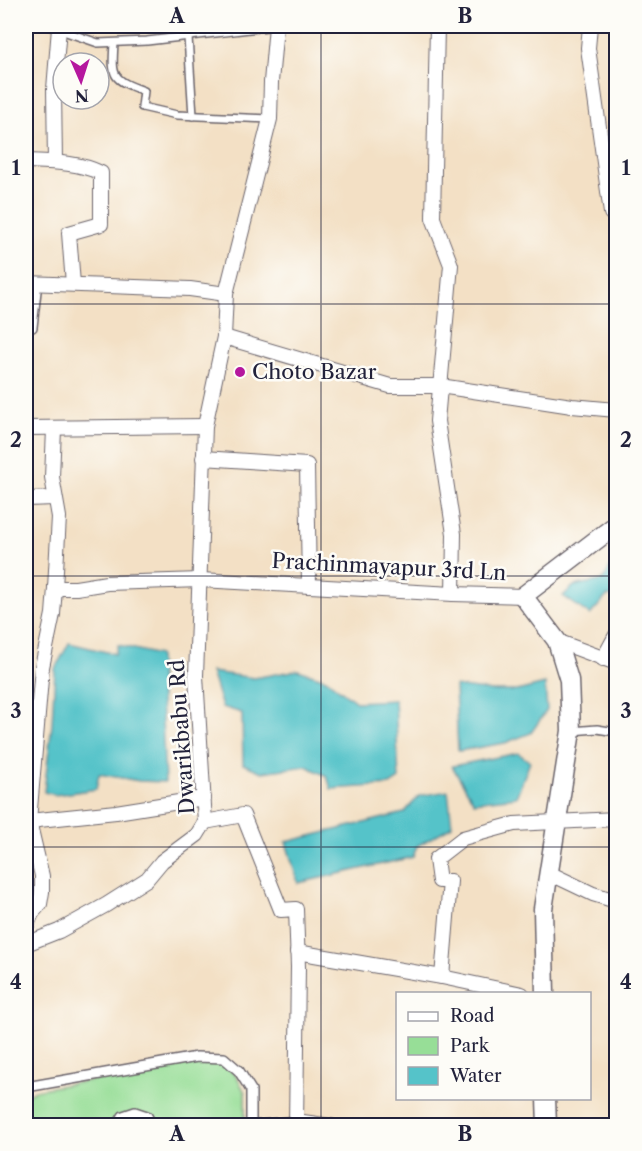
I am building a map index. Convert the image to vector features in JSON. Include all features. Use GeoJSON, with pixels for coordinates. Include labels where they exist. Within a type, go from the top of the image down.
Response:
{"type":"FeatureCollection","features":[{"type":"Feature","properties":{"kind":"main road"},"geometry":{"type":"LineString","coordinates":[[523,596],[616,525]]}},
{"type":"Feature","properties":{"kind":"main road","name":"Prachinmayapur 3rd Ln"},"geometry":{"type":"LineString","coordinates":[[523,596],[557,641],[569,680],[571,731],[543,909],[545,992]]}},
{"type":"Feature","properties":{"kind":"main road"},"geometry":{"type":"LineString","coordinates":[[546,1100],[547,1125]]}},
{"type":"Feature","properties":{"kind":"street","name":"Dwarikbabu Rd"},"geometry":{"type":"LineString","coordinates":[[276,26],[270,119],[226,294],[224,337],[205,426],[196,676],[205,822],[243,815],[281,910],[296,909],[296,1123]]}},
{"type":"Feature","properties":{"kind":"street"},"geometry":{"type":"LineString","coordinates":[[437,26],[433,218],[451,265],[437,421],[454,534],[453,594]]}},
{"type":"Feature","properties":{"kind":"street"},"geometry":{"type":"LineString","coordinates":[[590,26],[588,48],[611,213]]}},
{"type":"Feature","properties":{"kind":"street"},"geometry":{"type":"LineString","coordinates":[[54,27],[55,162]]}},
{"type":"Feature","properties":{"kind":"street"},"geometry":{"type":"LineString","coordinates":[[26,161],[55,162],[93,169],[101,173],[101,224],[69,233],[73,284]]}},
{"type":"Feature","properties":{"kind":"street"},"geometry":{"type":"LineString","coordinates":[[26,283],[190,289],[226,294]]}},
{"type":"Feature","properties":{"kind":"street"},"geometry":{"type":"LineString","coordinates":[[26,291],[36,291],[29,327]]}},
{"type":"Feature","properties":{"kind":"street"},"geometry":{"type":"LineString","coordinates":[[224,337],[390,386],[440,386],[572,406],[616,410]]}},
{"type":"Feature","properties":{"kind":"street"},"geometry":{"type":"LineString","coordinates":[[26,428],[205,426]]}},
{"type":"Feature","properties":{"kind":"street"},"geometry":{"type":"LineString","coordinates":[[26,927],[29,909],[40,904],[42,884],[29,821],[42,667],[54,614],[59,517],[52,477],[54,429]]}},
{"type":"Feature","properties":{"kind":"street"},"geometry":{"type":"LineString","coordinates":[[203,458],[307,465],[309,586]]}},
{"type":"Feature","properties":{"kind":"street"},"geometry":{"type":"LineString","coordinates":[[26,499],[55,498]]}},
{"type":"Feature","properties":{"kind":"street","name":"Prachinmayapur 3rd Ln"},"geometry":{"type":"LineString","coordinates":[[55,588],[200,576],[309,586],[523,596]]}},
{"type":"Feature","properties":{"kind":"street"},"geometry":{"type":"LineString","coordinates":[[557,641],[610,661],[616,635]]}},
{"type":"Feature","properties":{"kind":"street"},"geometry":{"type":"LineString","coordinates":[[29,821],[116,812],[204,798]]}},
{"type":"Feature","properties":{"kind":"street"},"geometry":{"type":"LineString","coordinates":[[442,977],[450,881],[439,881],[436,859],[463,838],[514,824],[616,819]]}},
{"type":"Feature","properties":{"kind":"street"},"geometry":{"type":"LineString","coordinates":[[26,944],[59,931],[147,879],[162,861],[197,835],[205,822]]}},
{"type":"Feature","properties":{"kind":"street"},"geometry":{"type":"LineString","coordinates":[[549,873],[593,894],[616,901]]}},
{"type":"Feature","properties":{"kind":"street"},"geometry":{"type":"LineString","coordinates":[[297,952],[517,992]]}},
{"type":"Feature","properties":{"kind":"street"},"geometry":{"type":"LineString","coordinates":[[26,1089],[32,1086],[197,1056],[224,1058],[239,1071],[250,1090],[253,1125],[296,1123],[331,1125]]}},
{"type":"Feature","properties":{"kind":"street"},"geometry":{"type":"LineString","coordinates":[[117,1125],[123,1116],[135,1112],[147,1116],[152,1125]]}},
{"type":"Feature","properties":{"kind":"lane"},"geometry":{"type":"LineString","coordinates":[[54,27],[98,44],[188,37],[276,26]]}},
{"type":"Feature","properties":{"kind":"lane"},"geometry":{"type":"LineString","coordinates":[[188,37],[193,116]]}},
{"type":"Feature","properties":{"kind":"lane"},"geometry":{"type":"LineString","coordinates":[[114,43],[113,72],[120,82],[144,91],[142,107],[177,115],[270,119]]}},
{"type":"Feature","properties":{"kind":"lane"},"geometry":{"type":"LineString","coordinates":[[571,731],[597,729],[616,732]]}},
{"type":"Feature","properties":{"kind":"path"},"geometry":{"type":"LineString","coordinates":[[26,345],[31,346],[29,327]]}},
{"type":"Feature","properties":{"kind":"green space"},"geometry":{"type":"Polygon","coordinates":[[[197,1062],[221,1062],[236,1075],[245,1093],[245,1125],[26,1126],[26,1095],[35,1090],[197,1062]]]}},
{"type":"Feature","properties":{"kind":"water"},"geometry":{"type":"Polygon","coordinates":[[[616,556],[616,596],[607,596],[590,615],[563,596],[574,586],[603,580],[616,556]]]}},
{"type":"Feature","properties":{"kind":"water"},"geometry":{"type":"Polygon","coordinates":[[[69,643],[115,654],[118,645],[159,655],[165,782],[139,781],[99,774],[96,789],[55,795],[44,792],[52,724],[55,669],[69,643]]]}},
{"type":"Feature","properties":{"kind":"water"},"geometry":{"type":"Polygon","coordinates":[[[298,670],[326,679],[356,702],[395,700],[399,779],[390,785],[331,789],[327,776],[306,766],[262,772],[243,764],[242,713],[222,707],[211,672],[254,678],[298,670]]]}},
{"type":"Feature","properties":{"kind":"water"},"geometry":{"type":"Polygon","coordinates":[[[545,684],[547,710],[531,733],[505,743],[458,751],[455,686],[491,691],[517,691],[545,684]]]}},
{"type":"Feature","properties":{"kind":"water"},"geometry":{"type":"Polygon","coordinates":[[[518,753],[530,762],[516,797],[474,802],[452,766],[518,753]]]}},
{"type":"Feature","properties":{"kind":"water"},"geometry":{"type":"Polygon","coordinates":[[[448,791],[452,826],[417,846],[413,857],[298,883],[286,842],[404,813],[419,796],[448,791]]]}},
{"type":"Feature","properties":{"kind":"place","name":"Choto Bazar"},"geometry":{"type":"Point","coordinates":[240,372]}}]}
